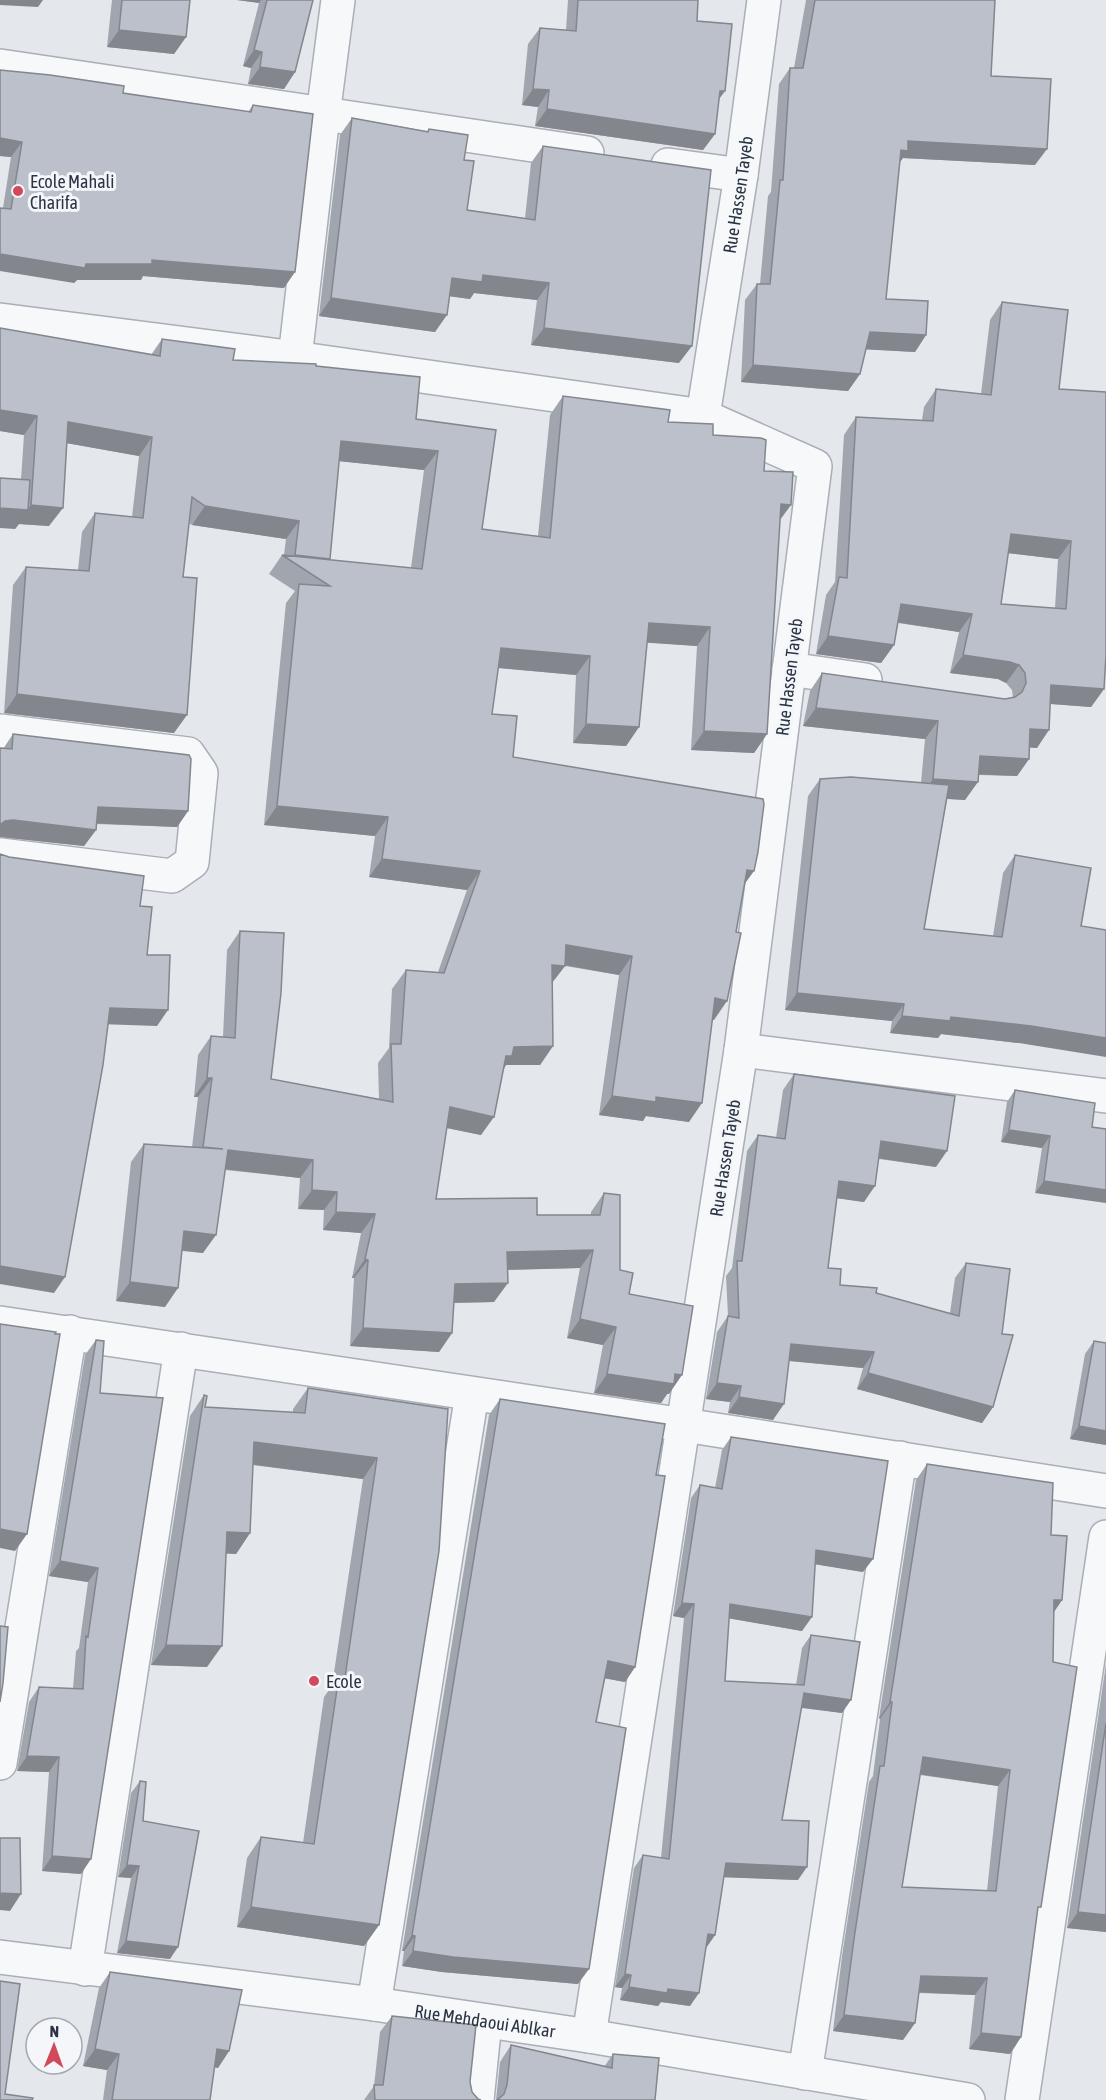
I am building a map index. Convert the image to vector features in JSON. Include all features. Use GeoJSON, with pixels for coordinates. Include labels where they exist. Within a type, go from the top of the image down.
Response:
{"type":"FeatureCollection","features":[{"type":"Feature","properties":{"kind":"street"},"geometry":{"type":"LineString","coordinates":[[295,358],[338,0]]}},
{"type":"Feature","properties":{"kind":"street","name":"Rue Hassen Tayeb"},"geometry":{"type":"LineString","coordinates":[[590,2036],[741,1050],[815,466],[703,416],[741,175],[764,0]]}},
{"type":"Feature","properties":{"kind":"street"},"geometry":{"type":"LineString","coordinates":[[0,66],[741,175]]}},
{"type":"Feature","properties":{"kind":"street"},"geometry":{"type":"LineString","coordinates":[[0,320],[295,358],[703,416]]}},
{"type":"Feature","properties":{"kind":"street"},"geometry":{"type":"LineString","coordinates":[[789,669],[892,684]]}},
{"type":"Feature","properties":{"kind":"street"},"geometry":{"type":"LineString","coordinates":[[0,730],[188,754],[201,773],[192,862],[172,876],[0,855]]}},
{"type":"Feature","properties":{"kind":"street"},"geometry":{"type":"LineString","coordinates":[[741,1050],[1106,1096]]}},
{"type":"Feature","properties":{"kind":"street"},"geometry":{"type":"LineString","coordinates":[[0,1323],[684,1425],[1106,1491]]}},
{"type":"Feature","properties":{"kind":"street"},"geometry":{"type":"LineString","coordinates":[[0,1763],[70,1332]]}},
{"type":"Feature","properties":{"kind":"street"},"geometry":{"type":"LineString","coordinates":[[86,1968],[181,1349]]}},
{"type":"Feature","properties":{"kind":"street"},"geometry":{"type":"LineString","coordinates":[[374,2004],[472,1394]]}},
{"type":"Feature","properties":{"kind":"street"},"geometry":{"type":"LineString","coordinates":[[805,2073],[900,1458]]}},
{"type":"Feature","properties":{"kind":"street"},"geometry":{"type":"LineString","coordinates":[[1022,2100],[1106,1538]]}},
{"type":"Feature","properties":{"kind":"street","name":"Rue Mehdaoui Ablkar"},"geometry":{"type":"LineString","coordinates":[[0,1957],[374,2004],[590,2036],[968,2100]]}},
{"type":"Feature","properties":{"kind":"street"},"geometry":{"type":"LineString","coordinates":[[477,2100],[484,2021]]}},
{"type":"Feature","properties":{"kind":"building"},"geometry":{"type":"Polygon","coordinates":[[[122,0],[190,0],[186,37],[119,30],[122,0]]]}},
{"type":"Feature","properties":{"kind":"building"},"geometry":{"type":"Polygon","coordinates":[[[267,0],[313,0],[295,72],[260,67],[262,52],[254,50],[267,0]]]}},
{"type":"Feature","properties":{"kind":"building"},"geometry":{"type":"Polygon","coordinates":[[[578,0],[698,0],[697,21],[732,24],[725,91],[720,91],[715,134],[547,109],[549,90],[533,89],[540,28],[576,31],[578,0]]]}},
{"type":"Feature","properties":{"kind":"building"},"geometry":{"type":"Polygon","coordinates":[[[815,0],[995,0],[991,76],[1051,79],[1047,149],[908,141],[908,151],[901,150],[886,299],[928,301],[926,335],[870,332],[860,374],[753,365],[757,284],[770,284],[780,180],[783,180],[790,68],[803,68],[815,0]]]}},
{"type":"Feature","properties":{"kind":"building"},"geometry":{"type":"Polygon","coordinates":[[[0,70],[124,86],[123,93],[251,112],[253,105],[313,114],[295,272],[152,260],[152,264],[86,264],[85,268],[0,254],[0,208],[11,209],[22,142],[0,138],[0,70]]]}},
{"type":"Feature","properties":{"kind":"building"},"geometry":{"type":"Polygon","coordinates":[[[352,118],[428,132],[429,129],[468,135],[464,160],[474,161],[467,210],[535,220],[543,146],[711,170],[692,346],[544,328],[549,283],[483,275],[482,282],[452,278],[447,315],[331,298],[352,118]]]}},
{"type":"Feature","properties":{"kind":"building"},"geometry":{"type":"Polygon","coordinates":[[[1002,302],[1068,310],[1059,389],[1106,392],[1104,689],[1051,685],[1049,730],[1030,729],[1029,759],[980,756],[978,782],[933,779],[938,721],[816,708],[822,673],[1005,699],[1015,697],[1022,692],[1026,683],[1025,673],[1019,665],[1010,662],[963,655],[972,614],[901,604],[894,645],[828,636],[839,577],[847,578],[856,417],[933,421],[936,389],[991,395],[1002,302]],[[1011,534],[1001,604],[1066,609],[1071,541],[1011,534]]]}},
{"type":"Feature","properties":{"kind":"building"},"geometry":{"type":"Polygon","coordinates":[[[0,328],[160,356],[162,339],[235,349],[233,360],[316,364],[316,366],[420,377],[416,419],[496,430],[482,529],[550,538],[563,396],[670,410],[668,422],[713,424],[713,435],[761,438],[766,440],[764,471],[793,472],[791,505],[781,504],[767,734],[704,731],[710,627],[649,623],[639,727],[586,724],[590,656],[501,648],[492,714],[517,716],[513,757],[763,799],[758,852],[754,871],[747,870],[736,932],[741,933],[727,1001],[715,998],[702,1103],[656,1097],[656,1102],[612,1096],[632,956],[566,945],[565,966],[552,965],[553,1046],[514,1047],[512,1056],[506,1056],[494,1117],[450,1107],[436,1199],[537,1198],[537,1215],[600,1215],[604,1193],[620,1195],[620,1270],[633,1273],[629,1294],[693,1306],[682,1375],[675,1374],[674,1384],[607,1374],[616,1327],[580,1319],[593,1250],[507,1252],[508,1283],[455,1284],[452,1333],[363,1328],[368,1260],[365,1259],[375,1214],[336,1212],[337,1192],[312,1190],[313,1160],[228,1150],[216,1235],[184,1231],[178,1288],[130,1282],[144,1144],[223,1149],[203,1147],[212,1078],[207,1078],[211,1036],[235,1038],[240,931],[284,933],[281,993],[271,1079],[393,1102],[391,1044],[401,1044],[406,970],[444,973],[480,871],[382,859],[388,817],[277,806],[299,584],[330,586],[282,555],[422,569],[438,451],[341,441],[330,559],[295,555],[299,521],[205,506],[192,497],[183,577],[197,578],[187,715],[17,694],[26,567],[89,571],[95,513],[143,518],[152,437],[68,422],[63,508],[31,505],[37,416],[0,410],[0,328]]]}},
{"type":"Feature","properties":{"kind":"building"},"geometry":{"type":"Polygon","coordinates":[[[0,478],[30,480],[28,510],[0,508],[0,478]]]}},
{"type":"Feature","properties":{"kind":"building"},"geometry":{"type":"Polygon","coordinates":[[[13,734],[189,755],[191,759],[188,811],[98,807],[96,830],[13,820],[5,821],[0,825],[0,748],[12,749],[13,734]]]}},
{"type":"Feature","properties":{"kind":"building"},"geometry":{"type":"Polygon","coordinates":[[[851,777],[949,785],[924,929],[1002,937],[1015,855],[1091,868],[1081,926],[1106,930],[1106,1038],[1031,1026],[951,1017],[950,1021],[902,1016],[904,1004],[797,993],[820,779],[851,777]]]}},
{"type":"Feature","properties":{"kind":"building"},"geometry":{"type":"Polygon","coordinates":[[[0,854],[144,876],[140,906],[152,907],[147,955],[170,955],[168,1010],[110,1008],[103,1065],[65,1277],[0,1266],[0,854]]]}},
{"type":"Feature","properties":{"kind":"building"},"geometry":{"type":"Polygon","coordinates":[[[794,1074],[955,1096],[947,1151],[881,1141],[875,1186],[839,1181],[828,1268],[841,1269],[840,1285],[877,1288],[876,1293],[959,1316],[966,1263],[1010,1269],[1002,1334],[1013,1335],[993,1407],[868,1373],[874,1352],[791,1344],[784,1404],[739,1397],[741,1386],[717,1383],[728,1316],[739,1318],[737,1261],[742,1261],[758,1135],[785,1139],[794,1074]]]}},
{"type":"Feature","properties":{"kind":"building"},"geometry":{"type":"Polygon","coordinates":[[[1015,1090],[1095,1103],[1092,1127],[1106,1129],[1106,1190],[1044,1181],[1050,1136],[1009,1130],[1015,1090]]]}},
{"type":"Feature","properties":{"kind":"building"},"geometry":{"type":"Polygon","coordinates":[[[0,1324],[60,1334],[27,1534],[0,1529],[0,1324]]]}},
{"type":"Feature","properties":{"kind":"building"},"geometry":{"type":"Polygon","coordinates":[[[96,1340],[104,1341],[100,1393],[163,1398],[91,1859],[52,1856],[59,1757],[27,1756],[39,1687],[83,1689],[86,1636],[88,1637],[98,1568],[60,1561],[96,1340]]]}},
{"type":"Feature","properties":{"kind":"building"},"geometry":{"type":"Polygon","coordinates":[[[1094,1341],[1106,1343],[1106,1431],[1079,1426],[1094,1341]]]}},
{"type":"Feature","properties":{"kind":"building"},"geometry":{"type":"Polygon","coordinates":[[[308,1388],[448,1409],[439,1551],[379,1925],[251,1907],[261,1837],[314,1844],[339,1676],[345,1677],[377,1458],[254,1442],[250,1533],[227,1532],[222,1646],[166,1645],[204,1395],[207,1396],[205,1407],[305,1413],[308,1388]]]}},
{"type":"Feature","properties":{"kind":"building"},"geometry":{"type":"Polygon","coordinates":[[[500,1399],[665,1424],[656,1475],[665,1476],[635,1667],[608,1661],[596,1722],[626,1728],[589,1969],[453,1957],[413,1951],[415,1936],[412,1935],[500,1399]]]}},
{"type":"Feature","properties":{"kind":"building"},"geometry":{"type":"Polygon","coordinates":[[[731,1437],[888,1461],[873,1559],[816,1550],[812,1617],[730,1604],[725,1681],[804,1685],[811,1635],[860,1642],[851,1700],[804,1693],[782,1820],[809,1821],[807,1867],[726,1863],[715,1935],[708,1934],[699,1993],[668,1989],[667,1993],[629,1987],[631,1975],[625,1974],[643,1855],[669,1859],[694,1604],[682,1603],[700,1485],[722,1489],[731,1437]]]}},
{"type":"Feature","properties":{"kind":"building"},"geometry":{"type":"Polygon","coordinates":[[[927,1464],[1053,1483],[1051,1535],[1067,1536],[1062,1600],[1054,1600],[1053,1662],[1077,1667],[1041,1907],[1038,1907],[1021,2037],[981,2033],[987,1978],[921,1976],[915,2023],[844,2015],[880,1766],[884,1766],[892,1702],[890,1702],[927,1464]],[[923,1757],[902,1887],[996,1891],[1010,1770],[923,1757]]]}},
{"type":"Feature","properties":{"kind":"building"},"geometry":{"type":"Polygon","coordinates":[[[0,1626],[8,1627],[0,1702],[0,1626]]]}},
{"type":"Feature","properties":{"kind":"building"},"geometry":{"type":"Polygon","coordinates":[[[1106,1723],[1106,1915],[1078,1912],[1106,1723]]]}},
{"type":"Feature","properties":{"kind":"building"},"geometry":{"type":"Polygon","coordinates":[[[140,1781],[146,1782],[143,1821],[199,1831],[178,1947],[126,1941],[139,1866],[127,1865],[140,1781]]]}},
{"type":"Feature","properties":{"kind":"building"},"geometry":{"type":"Polygon","coordinates":[[[0,1838],[20,1838],[21,1894],[0,1893],[0,1838]]]}},
{"type":"Feature","properties":{"kind":"building"},"geometry":{"type":"Polygon","coordinates":[[[110,1972],[242,1990],[229,2051],[217,2049],[210,2100],[112,2100],[119,2054],[95,2049],[110,1972]]]}},
{"type":"Feature","properties":{"kind":"building"},"geometry":{"type":"Polygon","coordinates":[[[0,1981],[20,1984],[5,2094],[33,2098],[32,2100],[0,2100],[0,1981]]]}},
{"type":"Feature","properties":{"kind":"building"},"geometry":{"type":"Polygon","coordinates":[[[392,2016],[476,2025],[470,2082],[472,2092],[481,2100],[375,2100],[374,2085],[383,2085],[392,2016]]]}},
{"type":"Feature","properties":{"kind":"building"},"geometry":{"type":"Polygon","coordinates":[[[511,2045],[612,2068],[613,2054],[659,2058],[655,2100],[497,2100],[504,2094],[507,2085],[511,2045]]]}},
{"type":"Feature","properties":{"kind":"place","name":"Ecole Mahali Charifa"},"geometry":{"type":"Point","coordinates":[18,191]}},
{"type":"Feature","properties":{"kind":"place","name":"Ecole"},"geometry":{"type":"Point","coordinates":[314,1681]}}]}
